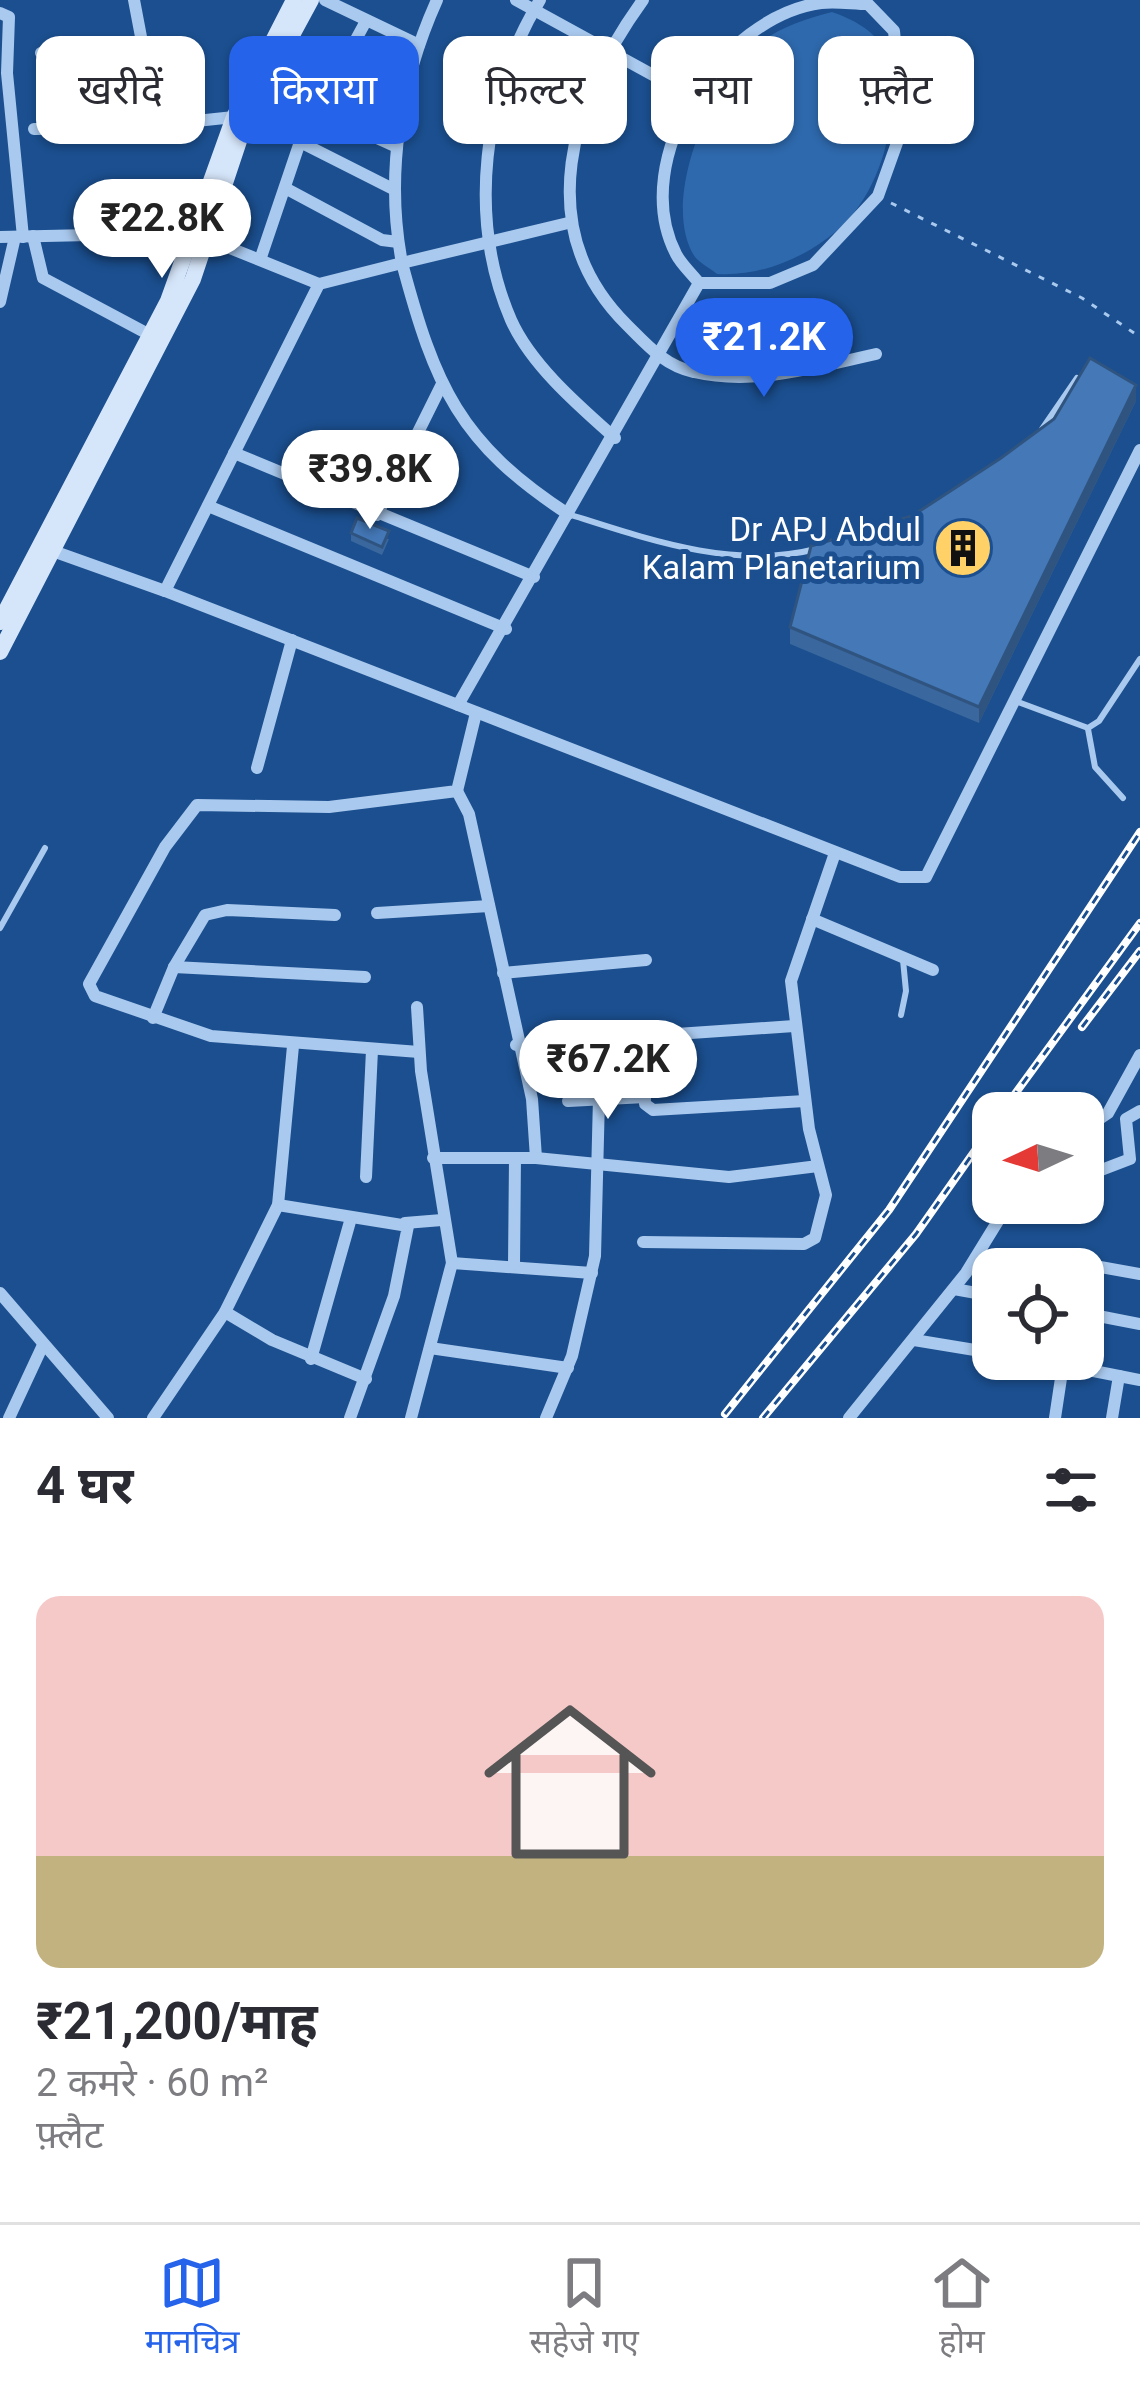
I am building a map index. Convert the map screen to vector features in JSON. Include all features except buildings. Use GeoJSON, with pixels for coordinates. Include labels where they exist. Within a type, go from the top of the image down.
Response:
{"type":"FeatureCollection","features":[{"type":"Feature","properties":{"kind":"main road"},"geometry":{"type":"LineString","coordinates":[[276,36],[294,0]]}},
{"type":"Feature","properties":{"kind":"main road"},"geometry":{"type":"LineString","coordinates":[[0,652],[163,342],[206,238],[246,120],[311,0]]}},
{"type":"Feature","properties":{"kind":"main road"},"geometry":{"type":"LineString","coordinates":[[0,622],[183,267],[229,132]]}},
{"type":"Feature","properties":{"kind":"street"},"geometry":{"type":"LineString","coordinates":[[134,0],[139,36]]}},
{"type":"Feature","properties":{"kind":"street"},"geometry":{"type":"LineString","coordinates":[[325,0],[399,36]]}},
{"type":"Feature","properties":{"kind":"street"},"geometry":{"type":"LineString","coordinates":[[419,45],[436,0]]}},
{"type":"Feature","properties":{"kind":"street"},"geometry":{"type":"LineString","coordinates":[[516,0],[537,5],[585,36]]}},
{"type":"Feature","properties":{"kind":"street"},"geometry":{"type":"LineString","coordinates":[[617,36],[643,0]]}},
{"type":"Feature","properties":{"kind":"street"},"geometry":{"type":"LineString","coordinates":[[699,283],[770,283],[813,265],[878,196],[903,127],[895,31],[869,2],[820,3],[778,18],[750,36]]}},
{"type":"Feature","properties":{"kind":"street"},"geometry":{"type":"LineString","coordinates":[[537,5],[500,83],[486,178],[487,240],[512,323],[569,397],[615,438]]}},
{"type":"Feature","properties":{"kind":"street"},"geometry":{"type":"LineString","coordinates":[[0,13],[9,17],[4,73],[19,207],[34,261],[43,278],[150,335]]}},
{"type":"Feature","properties":{"kind":"street"},"geometry":{"type":"LineString","coordinates":[[357,36],[366,21]]}},
{"type":"Feature","properties":{"kind":"street"},"geometry":{"type":"LineString","coordinates":[[261,257],[300,144]]}},
{"type":"Feature","properties":{"kind":"street"},"geometry":{"type":"LineString","coordinates":[[305,144],[395,190]]}},
{"type":"Feature","properties":{"kind":"street"},"geometry":{"type":"LineString","coordinates":[[390,144],[397,147]]}},
{"type":"Feature","properties":{"kind":"street"},"geometry":{"type":"LineString","coordinates":[[398,144],[398,242],[441,386],[496,463],[568,514]]}},
{"type":"Feature","properties":{"kind":"street"},"geometry":{"type":"LineString","coordinates":[[578,144],[567,199],[568,223],[579,257],[613,312],[660,358],[698,374],[738,378],[876,354]]}},
{"type":"Feature","properties":{"kind":"street"},"geometry":{"type":"LineString","coordinates":[[671,144],[665,166],[674,252],[699,283]]}},
{"type":"Feature","properties":{"kind":"street"},"geometry":{"type":"LineString","coordinates":[[285,188],[382,240],[398,242]]}},
{"type":"Feature","properties":{"kind":"street"},"geometry":{"type":"LineString","coordinates":[[2,207],[19,207]]}},
{"type":"Feature","properties":{"kind":"street"},"geometry":{"type":"LineString","coordinates":[[206,238],[319,284],[568,223]]}},
{"type":"Feature","properties":{"kind":"street"},"geometry":{"type":"LineString","coordinates":[[0,237],[90,235]]}},
{"type":"Feature","properties":{"kind":"street"},"geometry":{"type":"LineString","coordinates":[[0,302],[24,237]]}},
{"type":"Feature","properties":{"kind":"street"},"geometry":{"type":"LineString","coordinates":[[458,705],[506,629],[699,283]]}},
{"type":"Feature","properties":{"kind":"street"},"geometry":{"type":"LineString","coordinates":[[165,591],[319,284]]}},
{"type":"Feature","properties":{"kind":"street"},"geometry":{"type":"LineString","coordinates":[[376,515],[441,386]]}},
{"type":"Feature","properties":{"kind":"street"},"geometry":{"type":"LineString","coordinates":[[50,550],[835,853],[900,877],[926,877],[1018,702],[1140,450]]}},
{"type":"Feature","properties":{"kind":"street"},"geometry":{"type":"LineString","coordinates":[[234,453],[534,577]]}},
{"type":"Feature","properties":{"kind":"street"},"geometry":{"type":"LineString","coordinates":[[208,506],[506,629]]}},
{"type":"Feature","properties":{"kind":"street"},"geometry":{"type":"LineString","coordinates":[[257,768],[292,640]]}},
{"type":"Feature","properties":{"kind":"street"},"geometry":{"type":"LineString","coordinates":[[476,713],[457,791],[470,814],[516,1045],[532,1099],[536,1158]]}},
{"type":"Feature","properties":{"kind":"street"},"geometry":{"type":"LineString","coordinates":[[419,1052],[293,1046],[211,1036],[95,996],[89,984],[165,847],[197,806],[329,807],[457,791]]}},
{"type":"Feature","properties":{"kind":"street"},"geometry":{"type":"LineString","coordinates":[[643,1242],[811,1242],[826,1195],[805,1101],[791,981],[835,853]]}},
{"type":"Feature","properties":{"kind":"street"},"geometry":{"type":"LineString","coordinates":[[377,914],[489,906]]}},
{"type":"Feature","properties":{"kind":"street"},"geometry":{"type":"LineString","coordinates":[[154,1018],[174,968],[199,923],[213,911],[335,915]]}},
{"type":"Feature","properties":{"kind":"street"},"geometry":{"type":"LineString","coordinates":[[812,919],[933,970]]}},
{"type":"Feature","properties":{"kind":"street"},"geometry":{"type":"LineString","coordinates":[[503,973],[646,960]]}},
{"type":"Feature","properties":{"kind":"street"},"geometry":{"type":"LineString","coordinates":[[174,968],[365,977]]}},
{"type":"Feature","properties":{"kind":"street"},"geometry":{"type":"LineString","coordinates":[[411,1418],[452,1263],[419,1052],[417,1007]]}},
{"type":"Feature","properties":{"kind":"street"},"geometry":{"type":"LineString","coordinates":[[516,1045],[643,1041],[794,1026]]}},
{"type":"Feature","properties":{"kind":"street"},"geometry":{"type":"LineString","coordinates":[[643,1041],[645,1096],[653,1110],[805,1101]]}},
{"type":"Feature","properties":{"kind":"street"},"geometry":{"type":"LineString","coordinates":[[153,1418],[225,1312],[278,1205],[293,1046]]}},
{"type":"Feature","properties":{"kind":"street"},"geometry":{"type":"LineString","coordinates":[[366,1177],[372,1051]]}},
{"type":"Feature","properties":{"kind":"street"},"geometry":{"type":"LineString","coordinates":[[1104,1115],[1140,1055]]}},
{"type":"Feature","properties":{"kind":"street"},"geometry":{"type":"LineString","coordinates":[[568,1101],[645,1096]]}},
{"type":"Feature","properties":{"kind":"street"},"geometry":{"type":"LineString","coordinates":[[546,1418],[568,1368],[592,1273],[598,1098]]}},
{"type":"Feature","properties":{"kind":"street"},"geometry":{"type":"LineString","coordinates":[[1104,1170],[1130,1159],[1126,1119],[1140,1111]]}},
{"type":"Feature","properties":{"kind":"street"},"geometry":{"type":"LineString","coordinates":[[434,1158],[536,1158],[729,1177],[818,1166]]}},
{"type":"Feature","properties":{"kind":"street"},"geometry":{"type":"LineString","coordinates":[[514,1264],[515,1158]]}},
{"type":"Feature","properties":{"kind":"street"},"geometry":{"type":"LineString","coordinates":[[278,1205],[405,1223],[442,1220]]}},
{"type":"Feature","properties":{"kind":"street"},"geometry":{"type":"LineString","coordinates":[[311,1358],[351,1218]]}},
{"type":"Feature","properties":{"kind":"street"},"geometry":{"type":"LineString","coordinates":[[350,1418],[399,1278],[409,1231],[405,1223]]}},
{"type":"Feature","properties":{"kind":"street"},"geometry":{"type":"LineString","coordinates":[[849,1418],[954,1289],[996,1224]]}},
{"type":"Feature","properties":{"kind":"street"},"geometry":{"type":"LineString","coordinates":[[452,1263],[592,1273]]}},
{"type":"Feature","properties":{"kind":"street"},"geometry":{"type":"LineString","coordinates":[[1104,1268],[1140,1274]]}},
{"type":"Feature","properties":{"kind":"street"},"geometry":{"type":"LineString","coordinates":[[954,1289],[972,1292]]}},
{"type":"Feature","properties":{"kind":"street"},"geometry":{"type":"LineString","coordinates":[[0,1294],[108,1418]]}},
{"type":"Feature","properties":{"kind":"street"},"geometry":{"type":"LineString","coordinates":[[225,1312],[311,1358],[366,1379]]}},
{"type":"Feature","properties":{"kind":"street"},"geometry":{"type":"LineString","coordinates":[[1104,1317],[1140,1324]]}},
{"type":"Feature","properties":{"kind":"street"},"geometry":{"type":"LineString","coordinates":[[914,1340],[972,1350]]}},
{"type":"Feature","properties":{"kind":"street"},"geometry":{"type":"LineString","coordinates":[[9,1418],[43,1345]]}},
{"type":"Feature","properties":{"kind":"street"},"geometry":{"type":"LineString","coordinates":[[430,1348],[568,1368]]}},
{"type":"Feature","properties":{"kind":"street"},"geometry":{"type":"LineString","coordinates":[[1104,1373],[1140,1380]]}},
{"type":"Feature","properties":{"kind":"street"},"geometry":{"type":"LineString","coordinates":[[1112,1418],[1120,1376]]}},
{"type":"Feature","properties":{"kind":"street"},"geometry":{"type":"LineString","coordinates":[[1055,1418],[1061,1380]]}},
{"type":"Feature","properties":{"kind":"lane"},"geometry":{"type":"LineString","coordinates":[[1036,436],[1077,378]]}},
{"type":"Feature","properties":{"kind":"lane"},"geometry":{"type":"LineString","coordinates":[[568,514],[719,554],[767,556],[831,545]]}},
{"type":"Feature","properties":{"kind":"lane"},"geometry":{"type":"LineString","coordinates":[[1088,728],[1099,721],[1140,659]]}},
{"type":"Feature","properties":{"kind":"lane"},"geometry":{"type":"LineString","coordinates":[[1018,702],[1088,728]]}},
{"type":"Feature","properties":{"kind":"lane"},"geometry":{"type":"LineString","coordinates":[[1088,728],[1095,767],[1123,798]]}},
{"type":"Feature","properties":{"kind":"lane"},"geometry":{"type":"LineString","coordinates":[[0,928],[45,848]]}},
{"type":"Feature","properties":{"kind":"lane"},"geometry":{"type":"LineString","coordinates":[[902,956],[906,991],[902,1016]]}},
{"type":"Feature","properties":{"kind":"path"},"geometry":{"type":"LineString","coordinates":[[878,196],[1082,298],[1140,337]]}},
{"type":"Feature","properties":{"kind":"shaded area"},"geometry":{"type":"Polygon","coordinates":[[[832,12],[874,36],[818,36],[818,144],[886,144],[880,166],[844,224],[801,255],[751,272],[717,274],[695,257],[686,235],[683,208],[694,149],[696,144],[794,144],[794,36],[771,36],[832,12]]]}},
{"type":"Feature","properties":{"kind":"railway"},"geometry":{"type":"LineString","coordinates":[[725,1414],[889,1210],[1140,832]]}},
{"type":"Feature","properties":{"kind":"railway"},"geometry":{"type":"LineString","coordinates":[[1016,1092],[1140,923]]}},
{"type":"Feature","properties":{"kind":"railway"},"geometry":{"type":"LineString","coordinates":[[1082,1027],[1140,951]]}},
{"type":"Feature","properties":{"kind":"railway"},"geometry":{"type":"LineString","coordinates":[[763,1418],[916,1234],[972,1155]]}},
{"type":"Feature","properties":{"kind":"place","name":"Dr APJ Abdul Kalam Planetarium"},"geometry":{"type":"Point","coordinates":[963,548]}}]}
